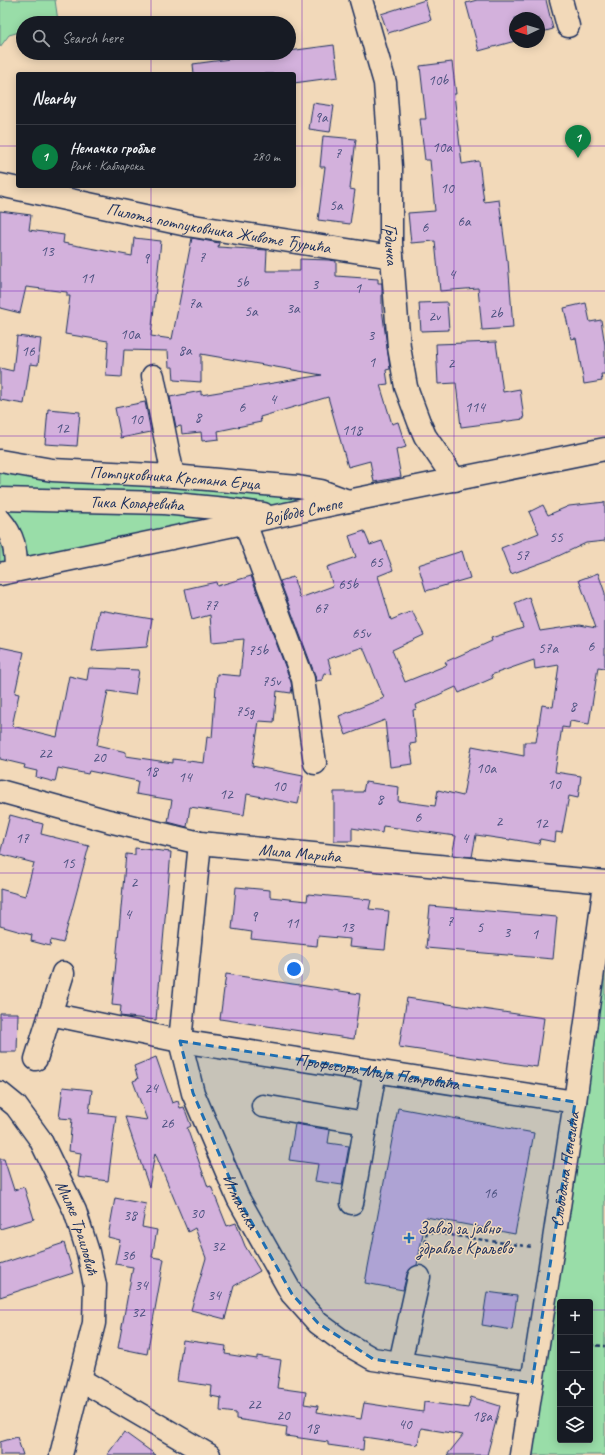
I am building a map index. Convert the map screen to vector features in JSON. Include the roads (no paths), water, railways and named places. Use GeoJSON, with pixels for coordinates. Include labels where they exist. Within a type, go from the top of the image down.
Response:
{"type":"FeatureCollection","features":[{"type":"Feature","properties":{"kind":"street","name":"Грдичка"},"geometry":{"type":"LineString","coordinates":[[360,0],[385,83],[391,167],[392,257],[399,347],[406,387],[425,436],[455,480]]}},
{"type":"Feature","properties":{"kind":"street"},"geometry":{"type":"LineString","coordinates":[[561,0],[568,26]]}},
{"type":"Feature","properties":{"kind":"street","name":"Пилота потпуковника Животе Ђурића"},"geometry":{"type":"LineString","coordinates":[[0,185],[187,225],[392,257]]}},
{"type":"Feature","properties":{"kind":"street"},"geometry":{"type":"LineString","coordinates":[[153,376],[173,476]]}},
{"type":"Feature","properties":{"kind":"street","name":"Војводе Степе"},"geometry":{"type":"LineString","coordinates":[[8,572],[605,449]]}},
{"type":"Feature","properties":{"kind":"street","name":"Потпуковника Крсмана Ерца"},"geometry":{"type":"LineString","coordinates":[[0,462],[52,470],[173,476],[298,486],[321,491],[348,501]]}},
{"type":"Feature","properties":{"kind":"street","name":"Тика Коларевића"},"geometry":{"type":"LineString","coordinates":[[0,499],[164,503],[226,509],[274,516]]}},
{"type":"Feature","properties":{"kind":"street"},"geometry":{"type":"LineString","coordinates":[[0,520],[14,541],[16,558],[8,572]]}},
{"type":"Feature","properties":{"kind":"street"},"geometry":{"type":"LineString","coordinates":[[245,523],[303,679],[315,763]]}},
{"type":"Feature","properties":{"kind":"street","name":"Мила Марића"},"geometry":{"type":"LineString","coordinates":[[0,791],[109,821],[200,843],[605,883]]}},
{"type":"Feature","properties":{"kind":"street","name":"Игманска"},"geometry":{"type":"LineString","coordinates":[[200,843],[180,1041],[192,1093],[238,1198],[292,1294],[318,1323],[345,1343],[373,1359],[532,1383]]}},
{"type":"Feature","properties":{"kind":"street","name":"Слободана Пенезића"},"geometry":{"type":"LineString","coordinates":[[521,1455],[575,1102],[605,883]]}},
{"type":"Feature","properties":{"kind":"street"},"geometry":{"type":"LineString","coordinates":[[36,1059],[63,973]]}},
{"type":"Feature","properties":{"kind":"street","name":"Професора Мија Петровића"},"geometry":{"type":"LineString","coordinates":[[50,1014],[180,1041],[575,1102]]}},
{"type":"Feature","properties":{"kind":"street"},"geometry":{"type":"LineString","coordinates":[[352,1203],[375,1071]]}},
{"type":"Feature","properties":{"kind":"street","name":"Милке Траиловић"},"geometry":{"type":"LineString","coordinates":[[0,1094],[16,1106],[40,1139],[74,1211],[88,1252],[95,1285],[94,1323],[81,1380],[61,1455]]}},
{"type":"Feature","properties":{"kind":"street"},"geometry":{"type":"LineString","coordinates":[[263,1106],[366,1123]]}},
{"type":"Feature","properties":{"kind":"street"},"geometry":{"type":"LineString","coordinates":[[400,1363],[419,1277]]}},
{"type":"Feature","properties":{"kind":"street"},"geometry":{"type":"LineString","coordinates":[[81,1380],[209,1455]]}},
{"type":"Feature","properties":{"kind":"place","name":"Немачко гробље"},"geometry":{"type":"Point","coordinates":[578,158]}},
{"type":"Feature","properties":{"kind":"place","name":"Завод за јавно здравље Краљево"},"geometry":{"type":"Point","coordinates":[409,1238]}}]}
